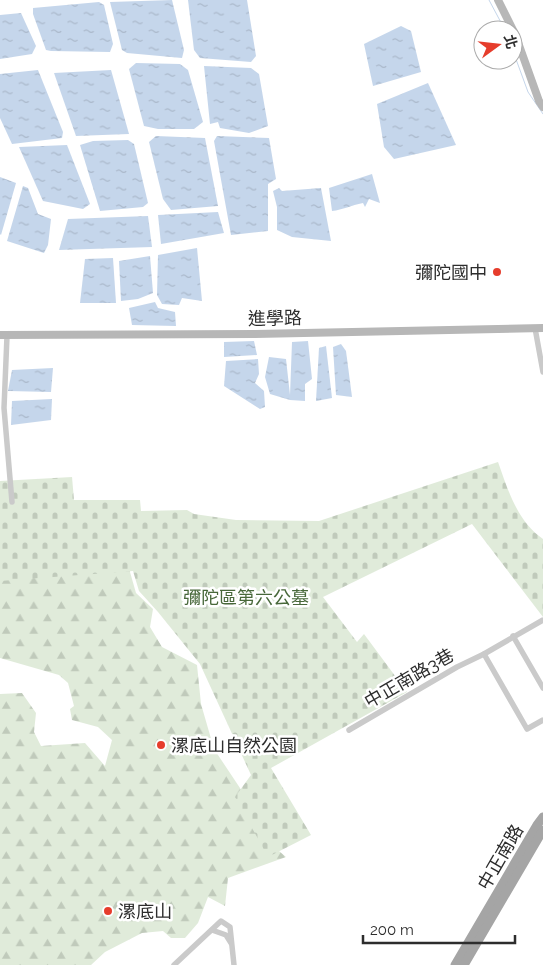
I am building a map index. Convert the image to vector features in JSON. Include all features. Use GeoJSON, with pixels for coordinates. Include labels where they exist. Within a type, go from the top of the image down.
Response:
{"type":"FeatureCollection","features":[{"type":"Feature","properties":{"kind":"main road","name":"中正南路"},"geometry":{"type":"LineString","coordinates":[[455,965],[543,817]]}},
{"type":"Feature","properties":{"kind":"main road","name":"中正南路"},"geometry":{"type":"LineString","coordinates":[[464,965],[543,830]]}},
{"type":"Feature","properties":{"kind":"street"},"geometry":{"type":"LineString","coordinates":[[498,0],[515,34],[533,86],[543,107]]}},
{"type":"Feature","properties":{"kind":"street"},"geometry":{"type":"LineString","coordinates":[[539,328],[543,372]]}},
{"type":"Feature","properties":{"kind":"street","name":"進學路"},"geometry":{"type":"LineString","coordinates":[[3,336],[264,334],[539,328]]}},
{"type":"Feature","properties":{"kind":"street"},"geometry":{"type":"LineString","coordinates":[[3,336],[4,408],[12,502]]}},
{"type":"Feature","properties":{"kind":"street","name":"中正南路3巷"},"geometry":{"type":"LineString","coordinates":[[349,730],[457,667],[484,654],[543,620]]}},
{"type":"Feature","properties":{"kind":"street"},"geometry":{"type":"LineString","coordinates":[[513,636],[543,688]]}},
{"type":"Feature","properties":{"kind":"street"},"geometry":{"type":"LineString","coordinates":[[484,654],[527,729],[543,720]]}},
{"type":"Feature","properties":{"kind":"street"},"geometry":{"type":"LineString","coordinates":[[174,965],[221,921],[230,927],[234,965]]}},
{"type":"Feature","properties":{"kind":"street"},"geometry":{"type":"LineString","coordinates":[[212,930],[226,935],[232,945]]}},
{"type":"Feature","properties":{"kind":"green space","name":"彌陀區第六公墓"},"geometry":{"type":"Polygon","coordinates":[[[498,462],[514,504],[526,523],[543,539],[543,617],[472,524],[323,597],[357,642],[364,634],[407,692],[271,768],[311,835],[268,857],[235,797],[251,775],[200,664],[139,591],[133,571],[0,581],[0,481],[72,477],[74,500],[140,500],[141,511],[187,510],[194,514],[236,520],[319,521],[498,462]]]}},
{"type":"Feature","properties":{"kind":"green space","name":"漯底山自然公園"},"geometry":{"type":"Polygon","coordinates":[[[135,540],[130,572],[136,593],[153,609],[150,627],[162,647],[197,665],[201,704],[214,749],[240,788],[256,818],[253,829],[286,857],[228,878],[225,906],[208,897],[198,923],[185,938],[171,938],[163,931],[142,933],[105,952],[91,965],[0,965],[0,694],[22,693],[36,713],[34,732],[41,746],[85,743],[105,766],[112,740],[98,727],[72,720],[70,709],[74,706],[68,683],[59,675],[0,658],[0,564],[135,540]]]}},
{"type":"Feature","properties":{"kind":"water"},"geometry":{"type":"Polygon","coordinates":[[[172,0],[184,50],[182,58],[127,53],[122,50],[110,2],[172,0]]]}},
{"type":"Feature","properties":{"kind":"water"},"geometry":{"type":"Polygon","coordinates":[[[188,0],[247,0],[256,56],[251,62],[200,58],[194,50],[188,0]]]}},
{"type":"Feature","properties":{"kind":"water"},"geometry":{"type":"Polygon","coordinates":[[[99,2],[104,5],[113,44],[110,52],[46,50],[33,14],[33,8],[99,2]]]}},
{"type":"Feature","properties":{"kind":"water"},"geometry":{"type":"Polygon","coordinates":[[[21,13],[36,46],[32,54],[0,59],[0,15],[21,13]]]}},
{"type":"Feature","properties":{"kind":"water"},"geometry":{"type":"Polygon","coordinates":[[[401,26],[411,31],[421,72],[373,86],[364,44],[401,26]]]}},
{"type":"Feature","properties":{"kind":"water"},"geometry":{"type":"Polygon","coordinates":[[[136,63],[180,64],[188,70],[203,122],[194,129],[158,129],[144,126],[129,69],[136,63]]]}},
{"type":"Feature","properties":{"kind":"water"},"geometry":{"type":"Polygon","coordinates":[[[204,66],[251,68],[259,74],[268,126],[249,133],[220,128],[218,122],[210,124],[204,66]]]}},
{"type":"Feature","properties":{"kind":"water"},"geometry":{"type":"Polygon","coordinates":[[[38,70],[63,132],[62,138],[12,144],[0,118],[0,74],[38,70]]]}},
{"type":"Feature","properties":{"kind":"water"},"geometry":{"type":"Polygon","coordinates":[[[111,70],[129,134],[76,136],[54,73],[111,70]]]}},
{"type":"Feature","properties":{"kind":"water"},"geometry":{"type":"Polygon","coordinates":[[[428,83],[456,145],[394,159],[384,147],[377,104],[428,83]]]}},
{"type":"Feature","properties":{"kind":"water"},"geometry":{"type":"Polygon","coordinates":[[[156,136],[205,138],[218,206],[171,210],[163,199],[149,142],[156,136]]]}},
{"type":"Feature","properties":{"kind":"water"},"geometry":{"type":"Polygon","coordinates":[[[217,136],[269,138],[276,179],[268,184],[268,231],[231,235],[214,141],[217,136]]]}},
{"type":"Feature","properties":{"kind":"water"},"geometry":{"type":"Polygon","coordinates":[[[128,140],[134,144],[148,203],[143,207],[100,211],[80,145],[93,141],[128,140]]]}},
{"type":"Feature","properties":{"kind":"water"},"geometry":{"type":"Polygon","coordinates":[[[67,145],[90,204],[83,209],[43,201],[19,147],[67,145]]]}},
{"type":"Feature","properties":{"kind":"water"},"geometry":{"type":"Polygon","coordinates":[[[372,174],[380,203],[369,199],[365,207],[363,203],[332,211],[329,188],[372,174]]]}},
{"type":"Feature","properties":{"kind":"water"},"geometry":{"type":"Polygon","coordinates":[[[0,177],[16,183],[1,235],[0,234],[0,177]]]}},
{"type":"Feature","properties":{"kind":"water"},"geometry":{"type":"Polygon","coordinates":[[[23,186],[28,188],[38,214],[51,219],[48,245],[44,253],[7,241],[23,186]]]}},
{"type":"Feature","properties":{"kind":"water"},"geometry":{"type":"Polygon","coordinates":[[[279,188],[282,191],[321,188],[331,241],[292,237],[277,230],[277,207],[273,191],[279,188]]]}},
{"type":"Feature","properties":{"kind":"water"},"geometry":{"type":"Polygon","coordinates":[[[218,212],[224,233],[161,244],[158,215],[218,212]]]}},
{"type":"Feature","properties":{"kind":"water"},"geometry":{"type":"Polygon","coordinates":[[[148,216],[152,247],[59,250],[68,219],[148,216]]]}},
{"type":"Feature","properties":{"kind":"water"},"geometry":{"type":"Polygon","coordinates":[[[197,248],[202,301],[182,298],[179,305],[162,304],[157,295],[158,255],[197,248]]]}},
{"type":"Feature","properties":{"kind":"water"},"geometry":{"type":"Polygon","coordinates":[[[150,256],[153,293],[138,299],[121,301],[119,261],[150,256]]]}},
{"type":"Feature","properties":{"kind":"water"},"geometry":{"type":"Polygon","coordinates":[[[113,258],[116,303],[80,303],[85,259],[113,258]]]}},
{"type":"Feature","properties":{"kind":"water"},"geometry":{"type":"Polygon","coordinates":[[[155,302],[158,308],[175,312],[176,326],[132,325],[129,308],[155,302]]]}},
{"type":"Feature","properties":{"kind":"water"},"geometry":{"type":"Polygon","coordinates":[[[254,341],[257,355],[224,357],[224,342],[254,341]]]}},
{"type":"Feature","properties":{"kind":"water"},"geometry":{"type":"Polygon","coordinates":[[[308,341],[312,379],[305,384],[305,401],[290,400],[270,394],[265,377],[269,357],[286,359],[290,395],[292,342],[308,341]]]}},
{"type":"Feature","properties":{"kind":"water"},"geometry":{"type":"Polygon","coordinates":[[[341,344],[346,351],[352,397],[336,395],[333,347],[341,344]]]}},
{"type":"Feature","properties":{"kind":"water"},"geometry":{"type":"Polygon","coordinates":[[[326,346],[332,398],[316,401],[319,348],[326,346]]]}},
{"type":"Feature","properties":{"kind":"water"},"geometry":{"type":"Polygon","coordinates":[[[258,359],[259,374],[255,383],[264,391],[265,407],[260,409],[224,386],[226,361],[258,359]]]}},
{"type":"Feature","properties":{"kind":"water"},"geometry":{"type":"Polygon","coordinates":[[[53,368],[51,392],[8,391],[12,370],[53,368]]]}},
{"type":"Feature","properties":{"kind":"water"},"geometry":{"type":"Polygon","coordinates":[[[52,399],[51,420],[11,425],[12,401],[52,399]]]}},
{"type":"Feature","properties":{"kind":"waterway"},"geometry":{"type":"LineString","coordinates":[[489,0],[500,20]]}},
{"type":"Feature","properties":{"kind":"waterway"},"geometry":{"type":"LineString","coordinates":[[520,70],[528,92],[543,114]]}},
{"type":"Feature","properties":{"kind":"place","name":"彌陀國中"},"geometry":{"type":"Point","coordinates":[497,272]}},
{"type":"Feature","properties":{"kind":"place","name":"漯底山自然公園"},"geometry":{"type":"Point","coordinates":[161,745]}},
{"type":"Feature","properties":{"kind":"place","name":"漯底山"},"geometry":{"type":"Point","coordinates":[108,911]}}]}
